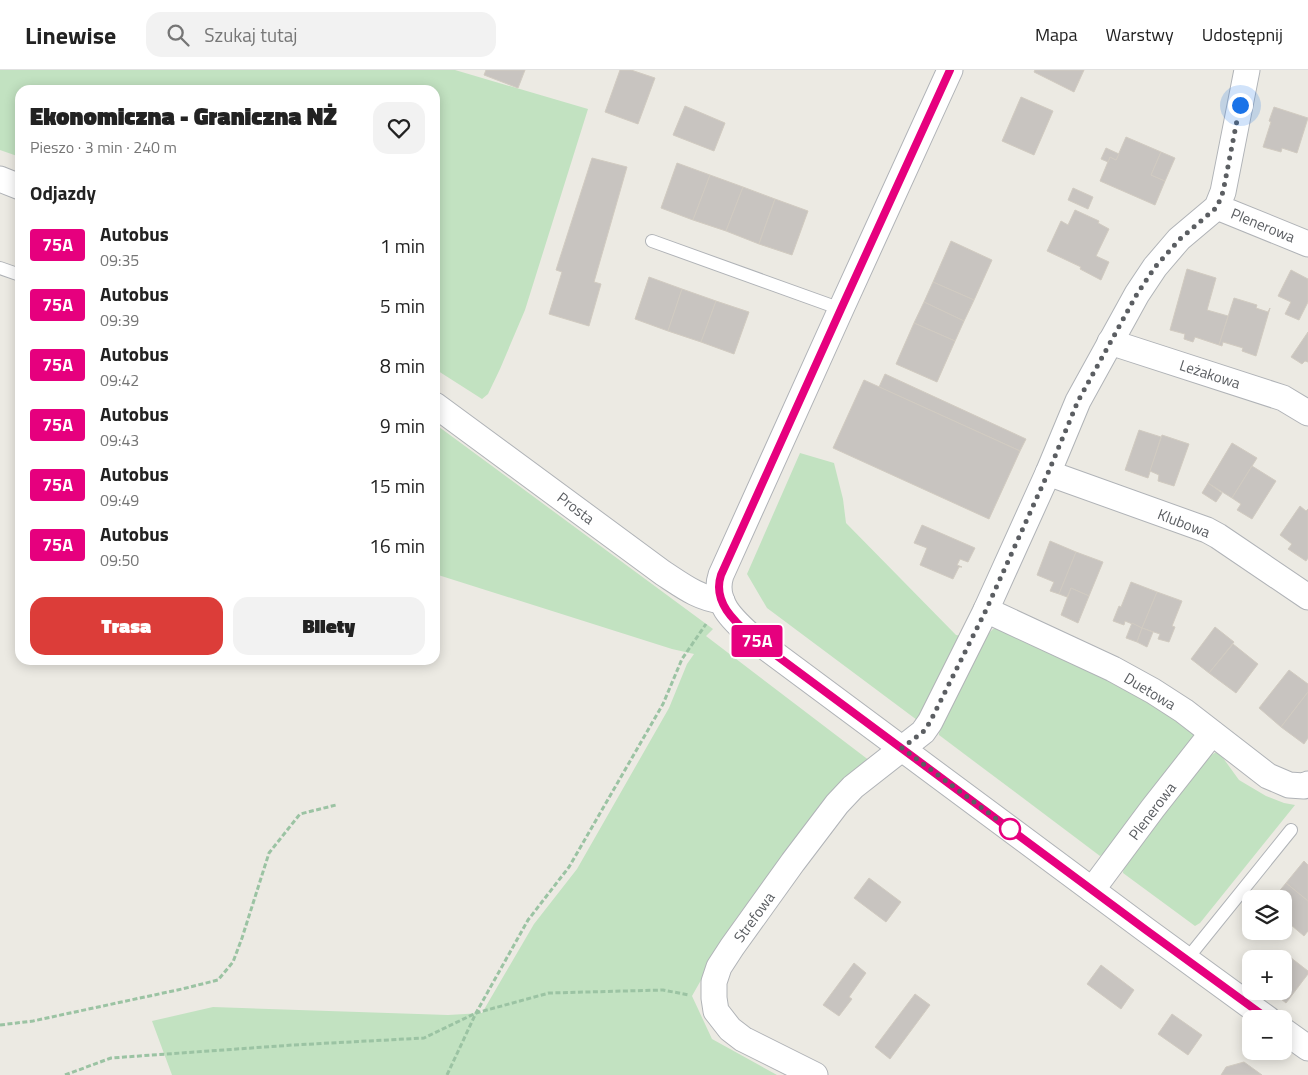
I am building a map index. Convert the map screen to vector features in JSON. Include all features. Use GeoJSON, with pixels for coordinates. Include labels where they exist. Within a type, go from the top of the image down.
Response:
{"type":"FeatureCollection","features":[{"type":"Feature","properties":{"kind":"street"},"geometry":{"type":"LineString","coordinates":[[950,70],[721,575],[718,590],[729,614],[753,638],[1256,1010]]}},
{"type":"Feature","properties":{"kind":"street"},"geometry":{"type":"LineString","coordinates":[[1217,207],[1223,192],[1247,70]]}},
{"type":"Feature","properties":{"kind":"street"},"geometry":{"type":"LineString","coordinates":[[0,179],[15,185]]}},
{"type":"Feature","properties":{"kind":"street","name":"Plenerowa"},"geometry":{"type":"LineString","coordinates":[[1217,207],[1308,244]]}},
{"type":"Feature","properties":{"kind":"street","name":"Strefowa"},"geometry":{"type":"LineString","coordinates":[[815,1075],[743,1039],[730,1029],[716,1011],[714,982],[719,966],[793,862],[838,804],[853,788],[923,732],[930,722],[986,610],[1048,473],[1078,401],[1110,342],[1137,294],[1155,267],[1180,239],[1217,207]]}},
{"type":"Feature","properties":{"kind":"street","name":"Leżakowa"},"geometry":{"type":"LineString","coordinates":[[1110,342],[1283,398],[1308,413]]}},
{"type":"Feature","properties":{"kind":"street","name":"Prosta"},"geometry":{"type":"LineString","coordinates":[[440,409],[663,573],[696,594],[710,600],[722,601]]}},
{"type":"Feature","properties":{"kind":"street","name":"Klubowa"},"geometry":{"type":"LineString","coordinates":[[1048,473],[1207,530],[1308,597]]}},
{"type":"Feature","properties":{"kind":"street","name":"Duetowa"},"geometry":{"type":"LineString","coordinates":[[986,610],[1113,669],[1153,691],[1184,711],[1268,776],[1288,785],[1306,785]]}},
{"type":"Feature","properties":{"kind":"street","name":"Plenerowa"},"geometry":{"type":"LineString","coordinates":[[1092,890],[1212,733]]}},
{"type":"Feature","properties":{"kind":"street"},"geometry":{"type":"LineString","coordinates":[[1292,1036],[1308,1048]]}},
{"type":"Feature","properties":{"kind":"lane"},"geometry":{"type":"LineString","coordinates":[[652,241],[841,309]]}},
{"type":"Feature","properties":{"kind":"lane"},"geometry":{"type":"LineString","coordinates":[[0,268],[15,272]]}},
{"type":"Feature","properties":{"kind":"lane"},"geometry":{"type":"LineString","coordinates":[[1187,959],[1291,830]]}},
{"type":"Feature","properties":{"kind":"path"},"geometry":{"type":"LineString","coordinates":[[447,1075],[476,1013],[528,920],[569,867],[663,704],[682,659],[722,601]]}},
{"type":"Feature","properties":{"kind":"path"},"geometry":{"type":"LineString","coordinates":[[0,1026],[33,1021],[218,980],[233,962],[269,853],[300,814],[336,804]]}},
{"type":"Feature","properties":{"kind":"path"},"geometry":{"type":"LineString","coordinates":[[65,1075],[110,1058],[424,1038],[476,1013],[549,993],[663,990],[714,998]]}},
{"type":"Feature","properties":{"kind":"green space"},"geometry":{"type":"Polygon","coordinates":[[[0,70],[455,70],[588,109],[525,310],[488,394],[482,399],[440,372],[440,85],[15,85],[15,155],[0,150],[0,70]]]}},
{"type":"Feature","properties":{"kind":"green space"},"geometry":{"type":"Polygon","coordinates":[[[440,428],[713,629],[706,636],[870,761],[792,843],[735,920],[692,996],[712,1039],[777,1075],[172,1075],[152,1021],[213,1007],[448,1015],[482,1013],[534,924],[577,869],[669,708],[687,664],[694,654],[672,649],[440,576],[440,428]]]}},
{"type":"Feature","properties":{"kind":"green space"},"geometry":{"type":"Polygon","coordinates":[[[800,453],[834,463],[843,499],[846,523],[956,635],[963,636],[930,706],[917,720],[767,608],[747,574],[800,453]]]}},
{"type":"Feature","properties":{"kind":"green space"},"geometry":{"type":"Polygon","coordinates":[[[993,629],[1002,629],[1147,699],[1199,733],[1112,847],[1100,856],[939,735],[940,724],[984,638],[993,629]]]}},
{"type":"Feature","properties":{"kind":"green space"},"geometry":{"type":"Polygon","coordinates":[[[1218,751],[1239,780],[1266,796],[1295,805],[1200,923],[1195,926],[1123,873],[1125,856],[1198,763],[1218,751]]]}},
{"type":"Feature","properties":{"kind":"building"},"geometry":{"type":"Polygon","coordinates":[[[486,70],[525,70],[518,88],[484,75],[486,70]]]}},
{"type":"Feature","properties":{"kind":"building"},"geometry":{"type":"Polygon","coordinates":[[[620,70],[631,70],[655,78],[638,124],[605,112],[620,70]]]}},
{"type":"Feature","properties":{"kind":"building"},"geometry":{"type":"Polygon","coordinates":[[[1035,70],[1084,70],[1074,92],[1034,72],[1035,70]]]}},
{"type":"Feature","properties":{"kind":"building"},"geometry":{"type":"Polygon","coordinates":[[[1021,97],[1053,111],[1034,155],[1002,141],[1021,97]]]}},
{"type":"Feature","properties":{"kind":"building"},"geometry":{"type":"Polygon","coordinates":[[[685,106],[725,123],[714,151],[673,135],[685,106]]]}},
{"type":"Feature","properties":{"kind":"building"},"geometry":{"type":"Polygon","coordinates":[[[1274,107],[1308,118],[1297,153],[1282,148],[1281,152],[1263,147],[1274,107]]]}},
{"type":"Feature","properties":{"kind":"building"},"geometry":{"type":"Polygon","coordinates":[[[1126,137],[1161,152],[1151,175],[1165,181],[1155,205],[1100,181],[1110,157],[1116,160],[1126,137]]]}},
{"type":"Feature","properties":{"kind":"building"},"geometry":{"type":"Polygon","coordinates":[[[1106,148],[1119,154],[1116,160],[1110,157],[1108,162],[1101,159],[1106,148]]]}},
{"type":"Feature","properties":{"kind":"building"},"geometry":{"type":"Polygon","coordinates":[[[1161,152],[1175,158],[1165,181],[1151,175],[1161,152]]]}},
{"type":"Feature","properties":{"kind":"building"},"geometry":{"type":"Polygon","coordinates":[[[592,158],[627,167],[594,282],[601,284],[589,326],[549,314],[562,272],[556,270],[592,158]]]}},
{"type":"Feature","properties":{"kind":"building"},"geometry":{"type":"Polygon","coordinates":[[[677,163],[710,175],[693,220],[661,208],[677,163]]]}},
{"type":"Feature","properties":{"kind":"building"},"geometry":{"type":"Polygon","coordinates":[[[710,175],[743,187],[726,231],[693,220],[710,175]]]}},
{"type":"Feature","properties":{"kind":"building"},"geometry":{"type":"Polygon","coordinates":[[[743,187],[775,199],[759,244],[726,231],[743,187]]]}},
{"type":"Feature","properties":{"kind":"building"},"geometry":{"type":"Polygon","coordinates":[[[1073,188],[1093,197],[1088,209],[1068,200],[1073,188]]]}},
{"type":"Feature","properties":{"kind":"building"},"geometry":{"type":"Polygon","coordinates":[[[775,199],[808,211],[792,255],[759,244],[775,199]]]}},
{"type":"Feature","properties":{"kind":"building"},"geometry":{"type":"Polygon","coordinates":[[[1075,210],[1099,221],[1098,223],[1109,229],[1096,256],[1109,262],[1101,280],[1080,269],[1081,267],[1047,251],[1061,221],[1068,225],[1075,210]]]}},
{"type":"Feature","properties":{"kind":"building"},"geometry":{"type":"Polygon","coordinates":[[[951,241],[992,260],[974,300],[933,282],[951,241]]]}},
{"type":"Feature","properties":{"kind":"building"},"geometry":{"type":"Polygon","coordinates":[[[1187,269],[1216,278],[1207,310],[1228,316],[1219,345],[1195,337],[1193,342],[1184,339],[1185,334],[1170,330],[1187,269]]]}},
{"type":"Feature","properties":{"kind":"building"},"geometry":{"type":"Polygon","coordinates":[[[1291,270],[1308,279],[1308,302],[1299,320],[1285,314],[1291,302],[1278,296],[1291,270]]]}},
{"type":"Feature","properties":{"kind":"building"},"geometry":{"type":"Polygon","coordinates":[[[649,277],[682,289],[668,331],[635,319],[649,277]]]}},
{"type":"Feature","properties":{"kind":"building"},"geometry":{"type":"Polygon","coordinates":[[[933,282],[974,300],[964,321],[924,302],[933,282]]]}},
{"type":"Feature","properties":{"kind":"building"},"geometry":{"type":"Polygon","coordinates":[[[682,289],[716,301],[701,342],[668,331],[682,289]]]}},
{"type":"Feature","properties":{"kind":"building"},"geometry":{"type":"Polygon","coordinates":[[[1234,298],[1257,305],[1256,308],[1268,312],[1270,308],[1256,356],[1242,351],[1243,348],[1223,342],[1222,346],[1219,345],[1234,298]]]}},
{"type":"Feature","properties":{"kind":"building"},"geometry":{"type":"Polygon","coordinates":[[[716,301],[749,312],[734,354],[701,342],[716,301]]]}},
{"type":"Feature","properties":{"kind":"building"},"geometry":{"type":"Polygon","coordinates":[[[924,302],[964,321],[955,341],[914,323],[924,302]]]}},
{"type":"Feature","properties":{"kind":"building"},"geometry":{"type":"Polygon","coordinates":[[[914,323],[955,341],[937,382],[896,364],[914,323]]]}},
{"type":"Feature","properties":{"kind":"building"},"geometry":{"type":"Polygon","coordinates":[[[1308,332],[1308,362],[1305,361],[1302,364],[1291,357],[1308,332]]]}},
{"type":"Feature","properties":{"kind":"building"},"geometry":{"type":"Polygon","coordinates":[[[885,374],[1026,439],[1020,451],[879,387],[885,374]]]}},
{"type":"Feature","properties":{"kind":"building"},"geometry":{"type":"Polygon","coordinates":[[[864,380],[1020,451],[989,519],[833,448],[864,380]]]}},
{"type":"Feature","properties":{"kind":"building"},"geometry":{"type":"Polygon","coordinates":[[[1139,430],[1161,437],[1148,478],[1125,470],[1139,430]]]}},
{"type":"Feature","properties":{"kind":"building"},"geometry":{"type":"Polygon","coordinates":[[[1162,435],[1189,444],[1174,486],[1158,481],[1159,475],[1150,471],[1162,435]]]}},
{"type":"Feature","properties":{"kind":"building"},"geometry":{"type":"Polygon","coordinates":[[[1232,443],[1257,458],[1232,498],[1208,483],[1232,443]]]}},
{"type":"Feature","properties":{"kind":"building"},"geometry":{"type":"Polygon","coordinates":[[[1252,466],[1276,481],[1252,519],[1237,510],[1241,504],[1232,498],[1252,466]]]}},
{"type":"Feature","properties":{"kind":"building"},"geometry":{"type":"Polygon","coordinates":[[[1208,483],[1222,493],[1216,502],[1202,493],[1208,483]]]}},
{"type":"Feature","properties":{"kind":"building"},"geometry":{"type":"Polygon","coordinates":[[[1300,506],[1306,511],[1308,509],[1308,558],[1306,561],[1288,549],[1292,544],[1280,535],[1300,506]]]}},
{"type":"Feature","properties":{"kind":"building"},"geometry":{"type":"Polygon","coordinates":[[[922,525],[975,548],[968,562],[960,559],[957,565],[962,567],[959,567],[953,579],[920,565],[927,548],[914,543],[922,525]]]}},
{"type":"Feature","properties":{"kind":"building"},"geometry":{"type":"Polygon","coordinates":[[[1050,541],[1076,552],[1059,594],[1050,591],[1054,582],[1037,575],[1050,541]]]}},
{"type":"Feature","properties":{"kind":"building"},"geometry":{"type":"Polygon","coordinates":[[[1076,552],[1103,562],[1089,596],[1071,588],[1067,597],[1059,594],[1076,552]]]}},
{"type":"Feature","properties":{"kind":"building"},"geometry":{"type":"Polygon","coordinates":[[[1131,582],[1157,592],[1142,628],[1125,621],[1124,625],[1113,621],[1131,582]]]}},
{"type":"Feature","properties":{"kind":"building"},"geometry":{"type":"Polygon","coordinates":[[[1071,588],[1089,596],[1078,623],[1061,615],[1071,588]]]}},
{"type":"Feature","properties":{"kind":"building"},"geometry":{"type":"Polygon","coordinates":[[[1157,592],[1182,601],[1172,626],[1175,627],[1169,642],[1158,639],[1160,634],[1142,628],[1157,592]]]}},
{"type":"Feature","properties":{"kind":"building"},"geometry":{"type":"Polygon","coordinates":[[[1132,623],[1142,628],[1137,642],[1126,638],[1132,623]]]}},
{"type":"Feature","properties":{"kind":"building"},"geometry":{"type":"Polygon","coordinates":[[[1215,627],[1234,642],[1209,673],[1191,659],[1215,627]]]}},
{"type":"Feature","properties":{"kind":"building"},"geometry":{"type":"Polygon","coordinates":[[[1142,628],[1153,632],[1147,647],[1137,642],[1142,628]]]}},
{"type":"Feature","properties":{"kind":"building"},"geometry":{"type":"Polygon","coordinates":[[[1233,644],[1258,664],[1236,693],[1209,673],[1233,644]]]}},
{"type":"Feature","properties":{"kind":"building"},"geometry":{"type":"Polygon","coordinates":[[[1289,670],[1308,684],[1308,692],[1281,727],[1259,708],[1289,670]]]}},
{"type":"Feature","properties":{"kind":"building"},"geometry":{"type":"Polygon","coordinates":[[[1308,692],[1308,738],[1304,744],[1281,727],[1308,692]]]}},
{"type":"Feature","properties":{"kind":"building"},"geometry":{"type":"Polygon","coordinates":[[[1304,861],[1308,865],[1308,901],[1286,883],[1304,861]]]}},
{"type":"Feature","properties":{"kind":"building"},"geometry":{"type":"Polygon","coordinates":[[[869,878],[901,902],[886,922],[854,898],[869,878]]]}},
{"type":"Feature","properties":{"kind":"building"},"geometry":{"type":"Polygon","coordinates":[[[1286,883],[1308,901],[1308,931],[1304,936],[1292,926],[1292,890],[1280,890],[1286,883]]]}},
{"type":"Feature","properties":{"kind":"building"},"geometry":{"type":"Polygon","coordinates":[[[1292,959],[1308,971],[1308,974],[1292,995],[1292,959]]]}},
{"type":"Feature","properties":{"kind":"building"},"geometry":{"type":"Polygon","coordinates":[[[854,963],[866,973],[849,997],[852,999],[839,1016],[823,1005],[854,963]]]}},
{"type":"Feature","properties":{"kind":"building"},"geometry":{"type":"Polygon","coordinates":[[[1101,965],[1134,990],[1121,1009],[1087,984],[1101,965]]]}},
{"type":"Feature","properties":{"kind":"building"},"geometry":{"type":"Polygon","coordinates":[[[915,994],[930,1005],[890,1059],[875,1047],[915,994]]]}},
{"type":"Feature","properties":{"kind":"building"},"geometry":{"type":"Polygon","coordinates":[[[1172,1014],[1202,1035],[1188,1055],[1158,1034],[1172,1014]]]}},
{"type":"Feature","properties":{"kind":"building"},"geometry":{"type":"Polygon","coordinates":[[[1244,1062],[1262,1075],[1221,1075],[1226,1067],[1244,1062]]]}},
{"type":"Feature","properties":{"kind":"bus line","name":"75A"},"geometry":{"type":"LineString","coordinates":[[950,70],[721,575],[718,590],[729,614],[753,638],[1256,1010]]}},
{"type":"Feature","properties":{"kind":"route"},"geometry":{"type":"LineString","coordinates":[[1010,829],[902,748],[923,732],[930,722],[986,610],[1048,473],[1078,401],[1137,294],[1155,267],[1180,239],[1217,207],[1223,192],[1240,105]]}}]}
